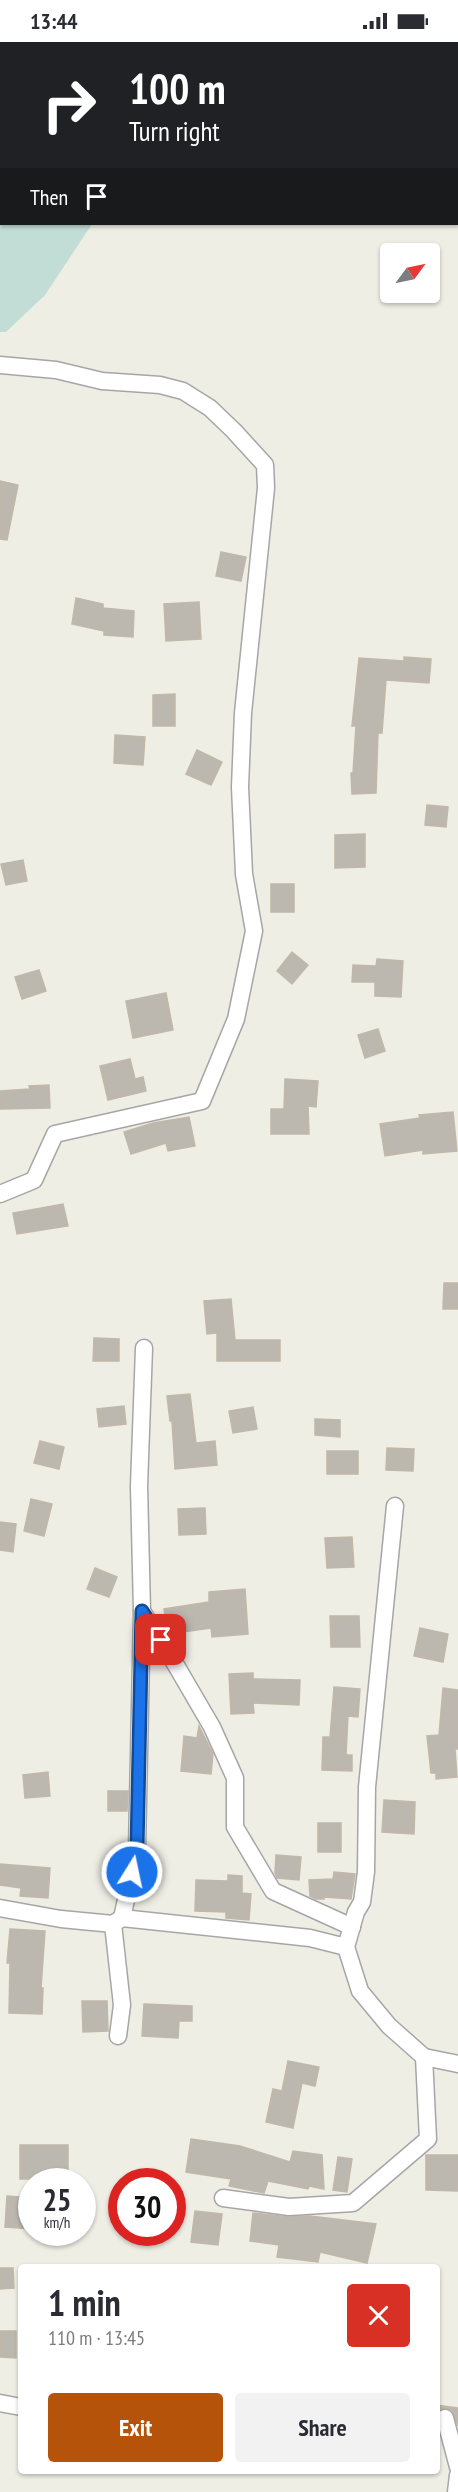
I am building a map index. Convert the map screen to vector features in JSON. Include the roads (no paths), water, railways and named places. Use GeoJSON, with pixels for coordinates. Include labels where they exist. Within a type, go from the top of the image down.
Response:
{"type":"FeatureCollection","features":[{"type":"Feature","properties":{"kind":"street"},"geometry":{"type":"LineString","coordinates":[[0,365],[56,370],[102,381],[160,385],[183,391],[210,408],[234,430],[265,465],[266,488],[243,713],[240,787],[244,874],[254,931],[237,1019],[202,1101],[55,1134],[34,1180],[0,1194]]}},
{"type":"Feature","properties":{"kind":"street"},"geometry":{"type":"LineString","coordinates":[[118,2036],[122,2005],[117,1921],[137,1848],[142,1611],[139,1486],[144,1348]]}},
{"type":"Feature","properties":{"kind":"street"},"geometry":{"type":"LineString","coordinates":[[396,1506],[367,1787],[366,1872],[362,1902],[356,1912],[346,1947],[360,1991],[389,2026],[424,2057],[458,2064]]}},
{"type":"Feature","properties":{"kind":"street"},"geometry":{"type":"LineString","coordinates":[[142,1611],[170,1654],[216,1737],[235,1778],[235,1827],[273,1891],[352,1927]]}},
{"type":"Feature","properties":{"kind":"street"},"geometry":{"type":"LineString","coordinates":[[0,1908],[61,1919],[117,1921],[310,1938],[346,1947]]}},
{"type":"Feature","properties":{"kind":"street"},"geometry":{"type":"LineString","coordinates":[[223,2198],[289,2207],[353,2203],[428,2139],[424,2057]]}},
{"type":"Feature","properties":{"kind":"street"},"geometry":{"type":"LineString","coordinates":[[0,2403],[18,2406]]}},
{"type":"Feature","properties":{"kind":"street"},"geometry":{"type":"LineString","coordinates":[[445,2418],[458,2467]]}},
{"type":"Feature","properties":{"kind":"street"},"geometry":{"type":"LineString","coordinates":[[456,2492],[458,2475]]}}]}
